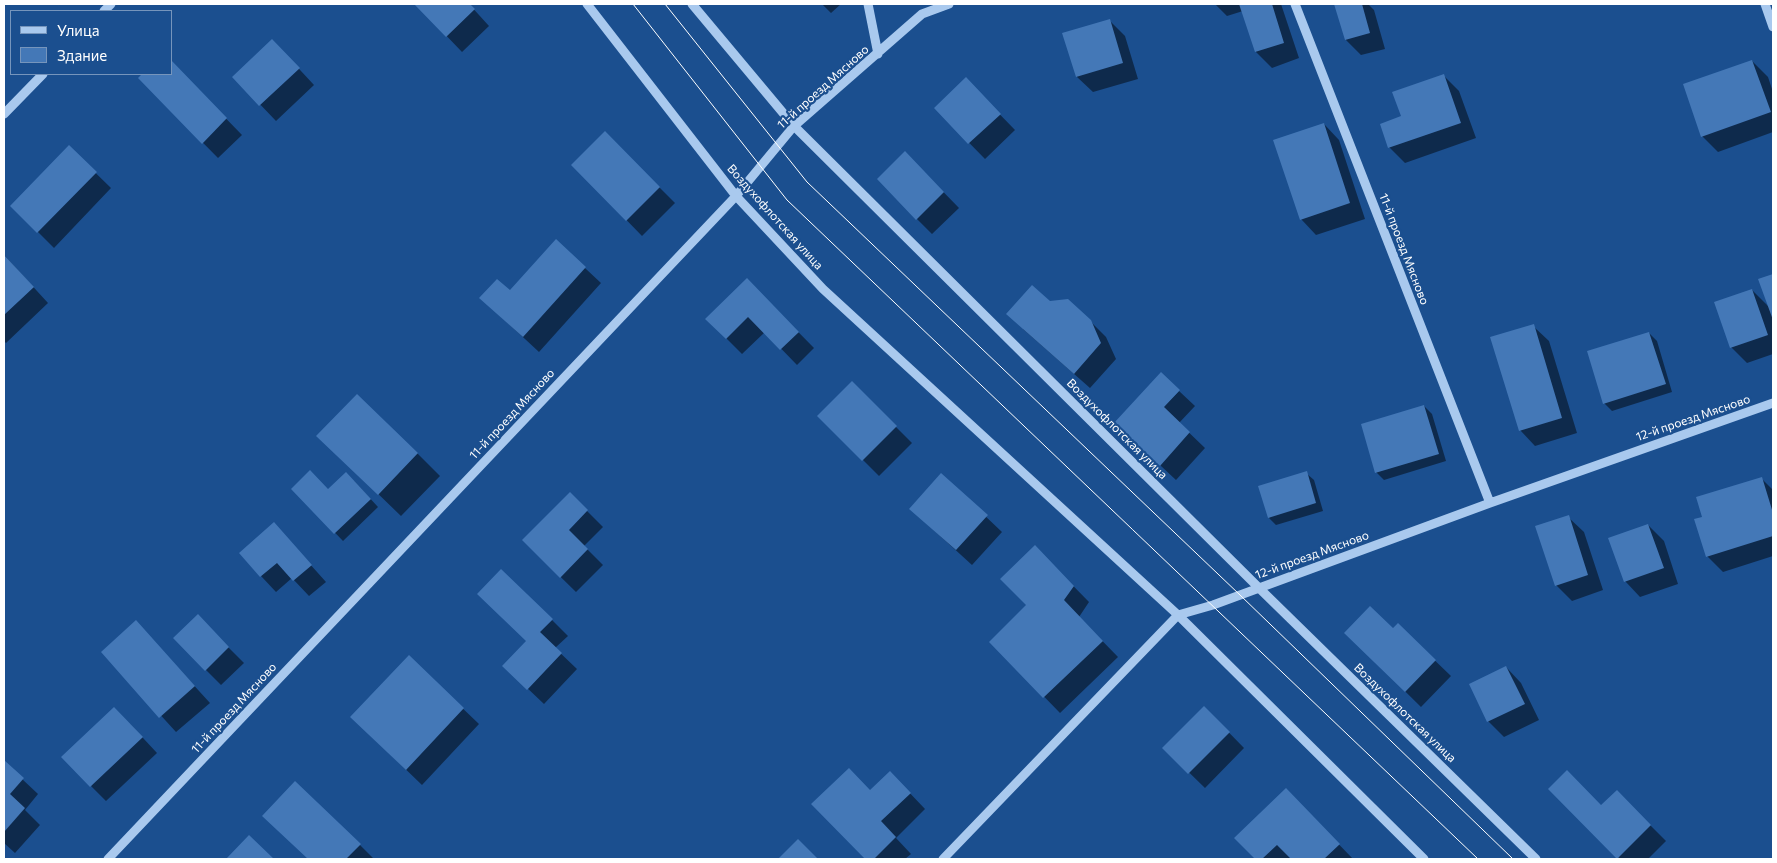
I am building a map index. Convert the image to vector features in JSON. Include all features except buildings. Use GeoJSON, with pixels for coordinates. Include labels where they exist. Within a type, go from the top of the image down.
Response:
{"type":"FeatureCollection","features":[{"type":"Feature","properties":{"kind":"street","name":"Воздухофлотская улица"},"geometry":{"type":"LineString","coordinates":[[587,4],[736,196],[823,288],[1178,615],[1424,859]]}},
{"type":"Feature","properties":{"kind":"street","name":"Воздухофлотская улица"},"geometry":{"type":"LineString","coordinates":[[692,4],[794,126],[1258,587],[1536,859]]}},
{"type":"Feature","properties":{"kind":"street"},"geometry":{"type":"LineString","coordinates":[[868,4],[878,54]]}},
{"type":"Feature","properties":{"kind":"street","name":"11-й проезд Мясново"},"geometry":{"type":"LineString","coordinates":[[108,859],[736,196],[794,126],[922,14],[949,4]]}},
{"type":"Feature","properties":{"kind":"street","name":"11-й проезд Мясново"},"geometry":{"type":"LineString","coordinates":[[1295,4],[1490,503]]}},
{"type":"Feature","properties":{"kind":"street"},"geometry":{"type":"LineString","coordinates":[[1765,4],[1773,27]]}},
{"type":"Feature","properties":{"kind":"street"},"geometry":{"type":"LineString","coordinates":[[4,114],[42,75]]}},
{"type":"Feature","properties":{"kind":"street","name":"12-й проезд Мясново"},"geometry":{"type":"LineString","coordinates":[[1178,615],[1213,605],[1490,503],[1773,403]]}},
{"type":"Feature","properties":{"kind":"street"},"geometry":{"type":"LineString","coordinates":[[943,859],[1178,615]]}},
{"type":"Feature","properties":{"kind":"tram line"},"geometry":{"type":"LineString","coordinates":[[633,4],[787,200],[1478,859]]}},
{"type":"Feature","properties":{"kind":"tram line"},"geometry":{"type":"LineString","coordinates":[[665,4],[807,182],[1240,595],[1513,859]]}}]}
